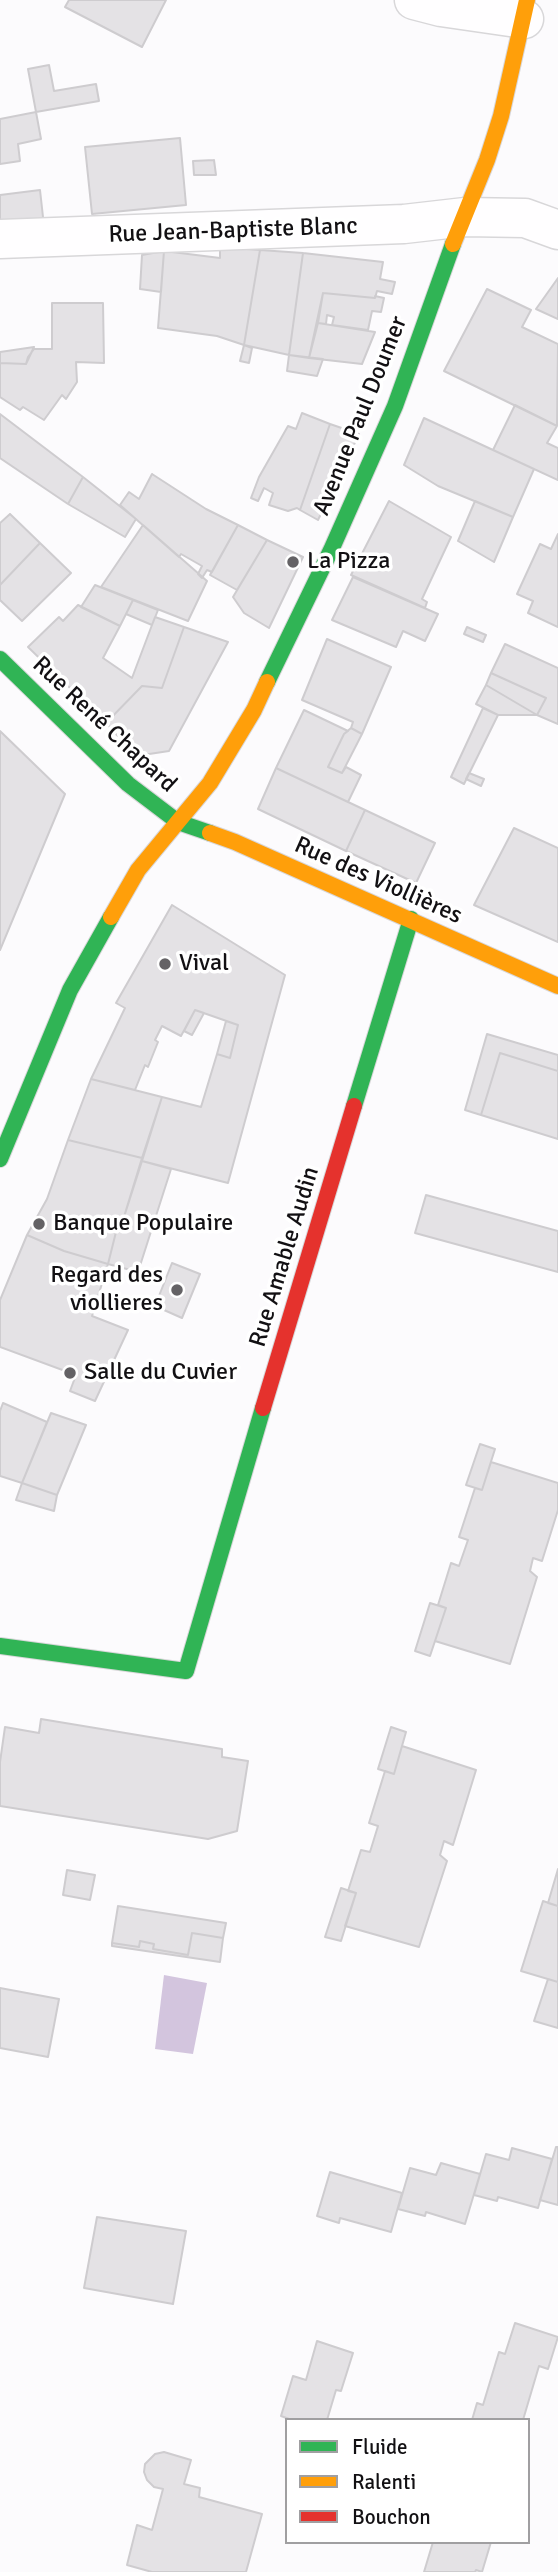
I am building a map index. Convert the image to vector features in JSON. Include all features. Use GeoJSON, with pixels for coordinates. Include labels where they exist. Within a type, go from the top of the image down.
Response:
{"type":"FeatureCollection","features":[{"type":"Feature","properties":{"kind":"street"},"geometry":{"type":"LineString","coordinates":[[414,0],[441,8],[526,9]]}},
{"type":"Feature","properties":{"kind":"street","name":"Avenue Paul Doumer"},"geometry":{"type":"LineString","coordinates":[[0,1159],[70,990],[138,870],[210,783],[254,710],[332,548],[395,405],[442,270],[465,217],[501,116],[526,9]]}},
{"type":"Feature","properties":{"kind":"street","name":"Rue Jean-Baptiste Blanc"},"geometry":{"type":"LineString","coordinates":[[0,239],[404,224],[465,217],[526,218],[558,230]]}},
{"type":"Feature","properties":{"kind":"street","name":"Rue René Chapard"},"geometry":{"type":"LineString","coordinates":[[0,659],[128,785],[178,822]]}},
{"type":"Feature","properties":{"kind":"street","name":"Rue des Viollières"},"geometry":{"type":"LineString","coordinates":[[178,822],[234,842],[558,986]]}},
{"type":"Feature","properties":{"kind":"street","name":"Rue Amable Audin"},"geometry":{"type":"LineString","coordinates":[[0,1646],[187,1671],[270,1384],[411,919]]}},
{"type":"Feature","properties":{"kind":"shaded area"},"geometry":{"type":"Polygon","coordinates":[[[164,1975],[207,1983],[193,2054],[155,2049],[164,1975]]]}},
{"type":"Feature","properties":{"kind":"building"},"geometry":{"type":"Polygon","coordinates":[[[69,0],[166,0],[142,47],[65,7],[69,0]]]}},
{"type":"Feature","properties":{"kind":"building"},"geometry":{"type":"Polygon","coordinates":[[[49,65],[54,91],[96,84],[99,101],[36,112],[28,69],[49,65]]]}},
{"type":"Feature","properties":{"kind":"building"},"geometry":{"type":"Polygon","coordinates":[[[36,112],[41,139],[18,144],[20,161],[0,164],[0,119],[36,112]]]}},
{"type":"Feature","properties":{"kind":"building"},"geometry":{"type":"Polygon","coordinates":[[[180,138],[186,205],[92,214],[85,147],[180,138]]]}},
{"type":"Feature","properties":{"kind":"building"},"geometry":{"type":"Polygon","coordinates":[[[214,160],[216,175],[194,175],[193,161],[214,160]]]}},
{"type":"Feature","properties":{"kind":"building"},"geometry":{"type":"Polygon","coordinates":[[[40,190],[43,217],[34,224],[0,225],[0,195],[40,190]]]}},
{"type":"Feature","properties":{"kind":"building"},"geometry":{"type":"Polygon","coordinates":[[[220,247],[260,250],[244,345],[217,336],[158,328],[164,251],[220,258],[220,247]]]}},
{"type":"Feature","properties":{"kind":"building"},"geometry":{"type":"Polygon","coordinates":[[[260,250],[303,253],[289,355],[244,345],[260,250]]]}},
{"type":"Feature","properties":{"kind":"building"},"geometry":{"type":"Polygon","coordinates":[[[164,251],[161,292],[140,289],[142,255],[164,251]]]}},
{"type":"Feature","properties":{"kind":"building"},"geometry":{"type":"Polygon","coordinates":[[[303,253],[383,262],[380,279],[395,282],[392,294],[377,291],[375,298],[323,293],[309,358],[289,355],[303,253]]]}},
{"type":"Feature","properties":{"kind":"building"},"geometry":{"type":"Polygon","coordinates":[[[558,278],[558,319],[536,309],[558,278]]]}},
{"type":"Feature","properties":{"kind":"building"},"geometry":{"type":"Polygon","coordinates":[[[487,289],[531,310],[522,327],[558,344],[557,426],[444,371],[487,289]]]}},
{"type":"Feature","properties":{"kind":"building"},"geometry":{"type":"Polygon","coordinates":[[[323,293],[384,298],[381,312],[372,311],[368,330],[332,325],[334,317],[327,315],[326,324],[318,323],[323,293]]]}},
{"type":"Feature","properties":{"kind":"building"},"geometry":{"type":"Polygon","coordinates":[[[52,303],[103,303],[104,363],[76,362],[77,382],[66,399],[62,395],[44,420],[23,407],[20,410],[0,397],[0,363],[26,364],[34,349],[52,349],[52,303]]]}},
{"type":"Feature","properties":{"kind":"building"},"geometry":{"type":"Polygon","coordinates":[[[318,323],[375,332],[362,364],[309,358],[318,323]]]}},
{"type":"Feature","properties":{"kind":"building"},"geometry":{"type":"Polygon","coordinates":[[[244,345],[252,348],[249,363],[240,361],[244,345]]]}},
{"type":"Feature","properties":{"kind":"building"},"geometry":{"type":"Polygon","coordinates":[[[34,347],[26,364],[0,363],[0,352],[34,347]]]}},
{"type":"Feature","properties":{"kind":"building"},"geometry":{"type":"Polygon","coordinates":[[[289,355],[323,359],[317,376],[287,371],[289,355]]]}},
{"type":"Feature","properties":{"kind":"building"},"geometry":{"type":"Polygon","coordinates":[[[515,405],[557,426],[547,443],[558,448],[558,480],[493,450],[515,405]]]}},
{"type":"Feature","properties":{"kind":"building"},"geometry":{"type":"Polygon","coordinates":[[[302,413],[330,424],[300,510],[297,508],[288,511],[269,505],[273,493],[264,488],[258,501],[251,498],[259,477],[288,426],[296,429],[302,413]]]}},
{"type":"Feature","properties":{"kind":"building"},"geometry":{"type":"Polygon","coordinates":[[[0,414],[83,477],[68,504],[0,458],[0,414]]]}},
{"type":"Feature","properties":{"kind":"building"},"geometry":{"type":"Polygon","coordinates":[[[424,418],[534,469],[513,517],[438,486],[404,465],[424,418]]]}},
{"type":"Feature","properties":{"kind":"building"},"geometry":{"type":"Polygon","coordinates":[[[330,424],[359,434],[318,520],[300,510],[330,424]]]}},
{"type":"Feature","properties":{"kind":"building"},"geometry":{"type":"Polygon","coordinates":[[[152,474],[206,509],[238,525],[212,572],[207,570],[202,578],[198,574],[202,566],[181,554],[179,557],[120,505],[129,492],[139,499],[152,474]]]}},
{"type":"Feature","properties":{"kind":"building"},"geometry":{"type":"Polygon","coordinates":[[[83,477],[136,519],[125,537],[68,504],[83,477]]]}},
{"type":"Feature","properties":{"kind":"building"},"geometry":{"type":"Polygon","coordinates":[[[389,501],[451,537],[422,599],[427,602],[425,608],[351,575],[389,501]]]}},
{"type":"Feature","properties":{"kind":"building"},"geometry":{"type":"Polygon","coordinates":[[[475,501],[513,517],[494,562],[458,541],[475,501]]]}},
{"type":"Feature","properties":{"kind":"building"},"geometry":{"type":"Polygon","coordinates":[[[10,514],[40,543],[0,585],[0,523],[10,514]]]}},
{"type":"Feature","properties":{"kind":"building"},"geometry":{"type":"Polygon","coordinates":[[[143,525],[207,581],[188,621],[101,587],[143,525]]]}},
{"type":"Feature","properties":{"kind":"building"},"geometry":{"type":"Polygon","coordinates":[[[238,525],[267,540],[237,590],[210,575],[238,525]]]}},
{"type":"Feature","properties":{"kind":"building"},"geometry":{"type":"Polygon","coordinates":[[[558,534],[558,627],[528,613],[533,601],[517,594],[540,544],[551,549],[558,534]]]}},
{"type":"Feature","properties":{"kind":"building"},"geometry":{"type":"Polygon","coordinates":[[[267,540],[303,557],[269,628],[244,613],[233,597],[267,540]]]}},
{"type":"Feature","properties":{"kind":"building"},"geometry":{"type":"Polygon","coordinates":[[[40,543],[71,573],[22,621],[0,600],[0,585],[40,543]]]}},
{"type":"Feature","properties":{"kind":"building"},"geometry":{"type":"Polygon","coordinates":[[[353,577],[438,614],[425,641],[403,631],[396,647],[332,620],[353,577]]]}},
{"type":"Feature","properties":{"kind":"building"},"geometry":{"type":"Polygon","coordinates":[[[95,585],[133,600],[120,626],[81,607],[95,585]]]}},
{"type":"Feature","properties":{"kind":"building"},"geometry":{"type":"Polygon","coordinates":[[[133,600],[158,610],[152,625],[126,614],[133,600]]]}},
{"type":"Feature","properties":{"kind":"building"},"geometry":{"type":"Polygon","coordinates":[[[78,605],[120,626],[103,658],[132,678],[155,617],[184,627],[162,688],[142,686],[106,723],[28,647],[59,617],[63,621],[78,605]]]}},
{"type":"Feature","properties":{"kind":"building"},"geometry":{"type":"Polygon","coordinates":[[[184,627],[228,642],[169,751],[136,756],[106,723],[142,686],[162,688],[184,627]]]}},
{"type":"Feature","properties":{"kind":"building"},"geometry":{"type":"Polygon","coordinates":[[[467,627],[486,635],[483,642],[464,634],[467,627]]]}},
{"type":"Feature","properties":{"kind":"building"},"geometry":{"type":"Polygon","coordinates":[[[327,639],[391,667],[362,734],[351,728],[353,722],[302,700],[327,639]]]}},
{"type":"Feature","properties":{"kind":"building"},"geometry":{"type":"Polygon","coordinates":[[[505,644],[558,668],[558,724],[537,715],[546,698],[491,673],[505,644]]]}},
{"type":"Feature","properties":{"kind":"building"},"geometry":{"type":"Polygon","coordinates":[[[491,673],[546,698],[537,715],[486,685],[491,673]]]}},
{"type":"Feature","properties":{"kind":"building"},"geometry":{"type":"Polygon","coordinates":[[[486,685],[537,715],[498,715],[476,704],[486,685]]]}},
{"type":"Feature","properties":{"kind":"building"},"geometry":{"type":"Polygon","coordinates":[[[483,708],[498,715],[464,784],[451,777],[483,708]]]}},
{"type":"Feature","properties":{"kind":"building"},"geometry":{"type":"Polygon","coordinates":[[[304,710],[348,731],[328,767],[342,773],[346,767],[361,775],[348,802],[276,768],[304,710]]]}},
{"type":"Feature","properties":{"kind":"building"},"geometry":{"type":"Polygon","coordinates":[[[351,728],[362,734],[342,773],[328,767],[344,734],[351,728]]]}},
{"type":"Feature","properties":{"kind":"building"},"geometry":{"type":"Polygon","coordinates":[[[0,731],[65,794],[0,950],[0,731]]]}},
{"type":"Feature","properties":{"kind":"building"},"geometry":{"type":"Polygon","coordinates":[[[276,768],[365,810],[346,851],[258,809],[276,768]]]}},
{"type":"Feature","properties":{"kind":"building"},"geometry":{"type":"Polygon","coordinates":[[[469,773],[484,779],[481,786],[466,779],[469,773]]]}},
{"type":"Feature","properties":{"kind":"building"},"geometry":{"type":"Polygon","coordinates":[[[365,810],[435,843],[416,883],[346,851],[365,810]]]}},
{"type":"Feature","properties":{"kind":"building"},"geometry":{"type":"Polygon","coordinates":[[[514,828],[558,848],[558,942],[474,905],[514,828]]]}},
{"type":"Feature","properties":{"kind":"building"},"geometry":{"type":"Polygon","coordinates":[[[172,905],[285,975],[228,1183],[142,1161],[162,1097],[201,1107],[217,1054],[230,1058],[238,1025],[195,1010],[181,1036],[162,1026],[155,1040],[158,1042],[148,1067],[145,1065],[135,1090],[91,1079],[125,1008],[116,1003],[172,905]]]}},
{"type":"Feature","properties":{"kind":"building"},"geometry":{"type":"Polygon","coordinates":[[[195,1010],[204,1013],[192,1035],[184,1031],[195,1010]]]}},
{"type":"Feature","properties":{"kind":"building"},"geometry":{"type":"Polygon","coordinates":[[[226,1021],[238,1025],[230,1058],[217,1054],[226,1021]]]}},
{"type":"Feature","properties":{"kind":"building"},"geometry":{"type":"Polygon","coordinates":[[[487,1034],[558,1055],[558,1071],[500,1053],[481,1115],[465,1110],[487,1034]]]}},
{"type":"Feature","properties":{"kind":"building"},"geometry":{"type":"Polygon","coordinates":[[[500,1053],[558,1071],[558,1139],[481,1115],[500,1053]]]}},
{"type":"Feature","properties":{"kind":"building"},"geometry":{"type":"Polygon","coordinates":[[[91,1079],[162,1097],[142,1158],[68,1140],[91,1079]]]}},
{"type":"Feature","properties":{"kind":"building"},"geometry":{"type":"Polygon","coordinates":[[[68,1140],[142,1158],[123,1220],[119,1220],[108,1264],[64,1251],[27,1235],[47,1199],[68,1140]]]}},
{"type":"Feature","properties":{"kind":"building"},"geometry":{"type":"Polygon","coordinates":[[[142,1161],[171,1169],[138,1272],[108,1264],[119,1220],[123,1220],[142,1161]]]}},
{"type":"Feature","properties":{"kind":"building"},"geometry":{"type":"Polygon","coordinates":[[[426,1195],[558,1231],[558,1272],[415,1233],[426,1195]]]}},
{"type":"Feature","properties":{"kind":"building"},"geometry":{"type":"Polygon","coordinates":[[[27,1235],[64,1251],[108,1264],[92,1316],[128,1330],[95,1401],[70,1391],[76,1375],[0,1347],[0,1300],[27,1235]]]}},
{"type":"Feature","properties":{"kind":"building","name":"Regard des viollieres"},"geometry":{"type":"Polygon","coordinates":[[[172,1263],[200,1274],[182,1318],[155,1306],[172,1263]]]}},
{"type":"Feature","properties":{"kind":"building"},"geometry":{"type":"Polygon","coordinates":[[[3,1403],[47,1422],[22,1483],[0,1476],[0,1411],[3,1403]]]}},
{"type":"Feature","properties":{"kind":"building"},"geometry":{"type":"Polygon","coordinates":[[[51,1413],[86,1425],[57,1495],[22,1483],[51,1413]]]}},
{"type":"Feature","properties":{"kind":"building"},"geometry":{"type":"Polygon","coordinates":[[[480,1444],[495,1449],[482,1490],[466,1485],[480,1444]]]}},
{"type":"Feature","properties":{"kind":"building"},"geometry":{"type":"Polygon","coordinates":[[[491,1462],[558,1483],[558,1510],[542,1561],[533,1558],[530,1571],[537,1577],[510,1664],[435,1641],[446,1608],[438,1605],[451,1563],[459,1566],[468,1540],[459,1537],[475,1488],[482,1490],[491,1462]]]}},
{"type":"Feature","properties":{"kind":"building"},"geometry":{"type":"Polygon","coordinates":[[[22,1483],[57,1495],[54,1511],[16,1500],[22,1483]]]}},
{"type":"Feature","properties":{"kind":"building"},"geometry":{"type":"Polygon","coordinates":[[[430,1603],[446,1608],[430,1656],[415,1651],[430,1603]]]}},
{"type":"Feature","properties":{"kind":"building"},"geometry":{"type":"Polygon","coordinates":[[[41,1719],[222,1749],[222,1757],[248,1761],[237,1831],[208,1839],[0,1806],[0,1762],[5,1727],[39,1733],[41,1719]]]}},
{"type":"Feature","properties":{"kind":"building"},"geometry":{"type":"Polygon","coordinates":[[[391,1727],[406,1732],[394,1774],[378,1769],[391,1727]]]}},
{"type":"Feature","properties":{"kind":"building"},"geometry":{"type":"Polygon","coordinates":[[[402,1746],[476,1770],[453,1845],[444,1841],[440,1855],[447,1861],[419,1947],[345,1926],[356,1893],[348,1891],[361,1850],[370,1852],[378,1826],[369,1823],[385,1771],[394,1774],[402,1746]]]}},
{"type":"Feature","properties":{"kind":"building"},"geometry":{"type":"Polygon","coordinates":[[[558,1869],[558,1906],[548,1903],[558,1869]]]}},
{"type":"Feature","properties":{"kind":"building"},"geometry":{"type":"Polygon","coordinates":[[[67,1870],[95,1875],[90,1900],[63,1895],[67,1870]]]}},
{"type":"Feature","properties":{"kind":"building"},"geometry":{"type":"Polygon","coordinates":[[[341,1888],[356,1893],[341,1941],[325,1937],[341,1888]]]}},
{"type":"Feature","properties":{"kind":"building"},"geometry":{"type":"Polygon","coordinates":[[[543,1901],[558,1906],[558,1982],[521,1971],[543,1901]]]}},
{"type":"Feature","properties":{"kind":"building"},"geometry":{"type":"Polygon","coordinates":[[[118,1906],[226,1923],[223,1938],[192,1933],[188,1955],[153,1949],[154,1944],[140,1941],[139,1947],[112,1943],[118,1906]]]}},
{"type":"Feature","properties":{"kind":"building"},"geometry":{"type":"Polygon","coordinates":[[[192,1933],[223,1938],[220,1962],[112,1946],[112,1943],[139,1947],[140,1941],[154,1944],[153,1949],[188,1955],[192,1933]]]}},
{"type":"Feature","properties":{"kind":"building"},"geometry":{"type":"Polygon","coordinates":[[[548,1979],[558,1982],[558,2028],[534,2021],[548,1979]]]}},
{"type":"Feature","properties":{"kind":"building"},"geometry":{"type":"Polygon","coordinates":[[[0,1988],[59,1999],[48,2057],[0,2048],[0,1988]]]}},
{"type":"Feature","properties":{"kind":"building"},"geometry":{"type":"Polygon","coordinates":[[[558,2147],[558,2205],[540,2200],[558,2147]]]}},
{"type":"Feature","properties":{"kind":"building"},"geometry":{"type":"Polygon","coordinates":[[[512,2148],[552,2159],[538,2208],[498,2197],[497,2201],[474,2195],[486,2154],[509,2160],[512,2148]]]}},
{"type":"Feature","properties":{"kind":"building"},"geometry":{"type":"Polygon","coordinates":[[[441,2163],[480,2174],[465,2224],[426,2212],[425,2216],[398,2209],[410,2168],[436,2175],[441,2163]]]}},
{"type":"Feature","properties":{"kind":"building"},"geometry":{"type":"Polygon","coordinates":[[[330,2172],[402,2193],[391,2232],[340,2218],[339,2223],[317,2216],[330,2172]]]}},
{"type":"Feature","properties":{"kind":"building"},"geometry":{"type":"Polygon","coordinates":[[[97,2217],[186,2231],[173,2304],[84,2288],[97,2217]]]}},
{"type":"Feature","properties":{"kind":"building"},"geometry":{"type":"Polygon","coordinates":[[[515,2323],[558,2337],[548,2369],[539,2366],[524,2418],[473,2418],[477,2403],[483,2405],[499,2352],[505,2354],[515,2323]]]}},
{"type":"Feature","properties":{"kind":"building"},"geometry":{"type":"Polygon","coordinates":[[[317,2341],[353,2353],[341,2391],[336,2390],[328,2418],[281,2416],[293,2376],[306,2380],[317,2341]]]}},
{"type":"Feature","properties":{"kind":"building"},"geometry":{"type":"Polygon","coordinates":[[[164,2452],[191,2460],[184,2484],[200,2488],[199,2497],[262,2514],[246,2572],[152,2572],[127,2565],[137,2525],[152,2530],[163,2489],[154,2487],[147,2480],[145,2464],[155,2454],[164,2452]]]}},
{"type":"Feature","properties":{"kind":"building"},"geometry":{"type":"Polygon","coordinates":[[[432,2544],[490,2544],[482,2572],[424,2572],[432,2544]]]}},
{"type":"Feature","properties":{"kind":"traffic: fast"},"geometry":{"type":"LineString","coordinates":[[267,682],[332,548],[395,406],[453,244]]}},
{"type":"Feature","properties":{"kind":"traffic: fast"},"geometry":{"type":"LineString","coordinates":[[0,659],[128,784],[178,822],[210,833]]}},
{"type":"Feature","properties":{"kind":"traffic: fast"},"geometry":{"type":"LineString","coordinates":[[0,1159],[70,990],[111,917]]}},
{"type":"Feature","properties":{"kind":"traffic: fast"},"geometry":{"type":"LineString","coordinates":[[354,1106],[411,919]]}},
{"type":"Feature","properties":{"kind":"traffic: fast"},"geometry":{"type":"LineString","coordinates":[[0,1646],[186,1671],[263,1408]]}},
{"type":"Feature","properties":{"kind":"traffic: slow"},"geometry":{"type":"LineString","coordinates":[[453,244],[487,160],[501,116],[527,0]]}},
{"type":"Feature","properties":{"kind":"traffic: slow"},"geometry":{"type":"LineString","coordinates":[[111,917],[138,870],[210,783],[254,710],[267,682]]}},
{"type":"Feature","properties":{"kind":"traffic: slow"},"geometry":{"type":"LineString","coordinates":[[210,833],[558,986]]}},
{"type":"Feature","properties":{"kind":"traffic: jam"},"geometry":{"type":"LineString","coordinates":[[263,1408],[354,1106]]}},
{"type":"Feature","properties":{"kind":"place","name":"La Pizza"},"geometry":{"type":"Point","coordinates":[293,562]}},
{"type":"Feature","properties":{"kind":"place","name":"Vival"},"geometry":{"type":"Point","coordinates":[165,964]}},
{"type":"Feature","properties":{"kind":"place","name":"Banque Populaire"},"geometry":{"type":"Point","coordinates":[39,1224]}},
{"type":"Feature","properties":{"kind":"place","name":"Regard des viollieres"},"geometry":{"type":"Point","coordinates":[177,1290]}},
{"type":"Feature","properties":{"kind":"place","name":"Salle du Cuvier"},"geometry":{"type":"Point","coordinates":[70,1373]}}]}
